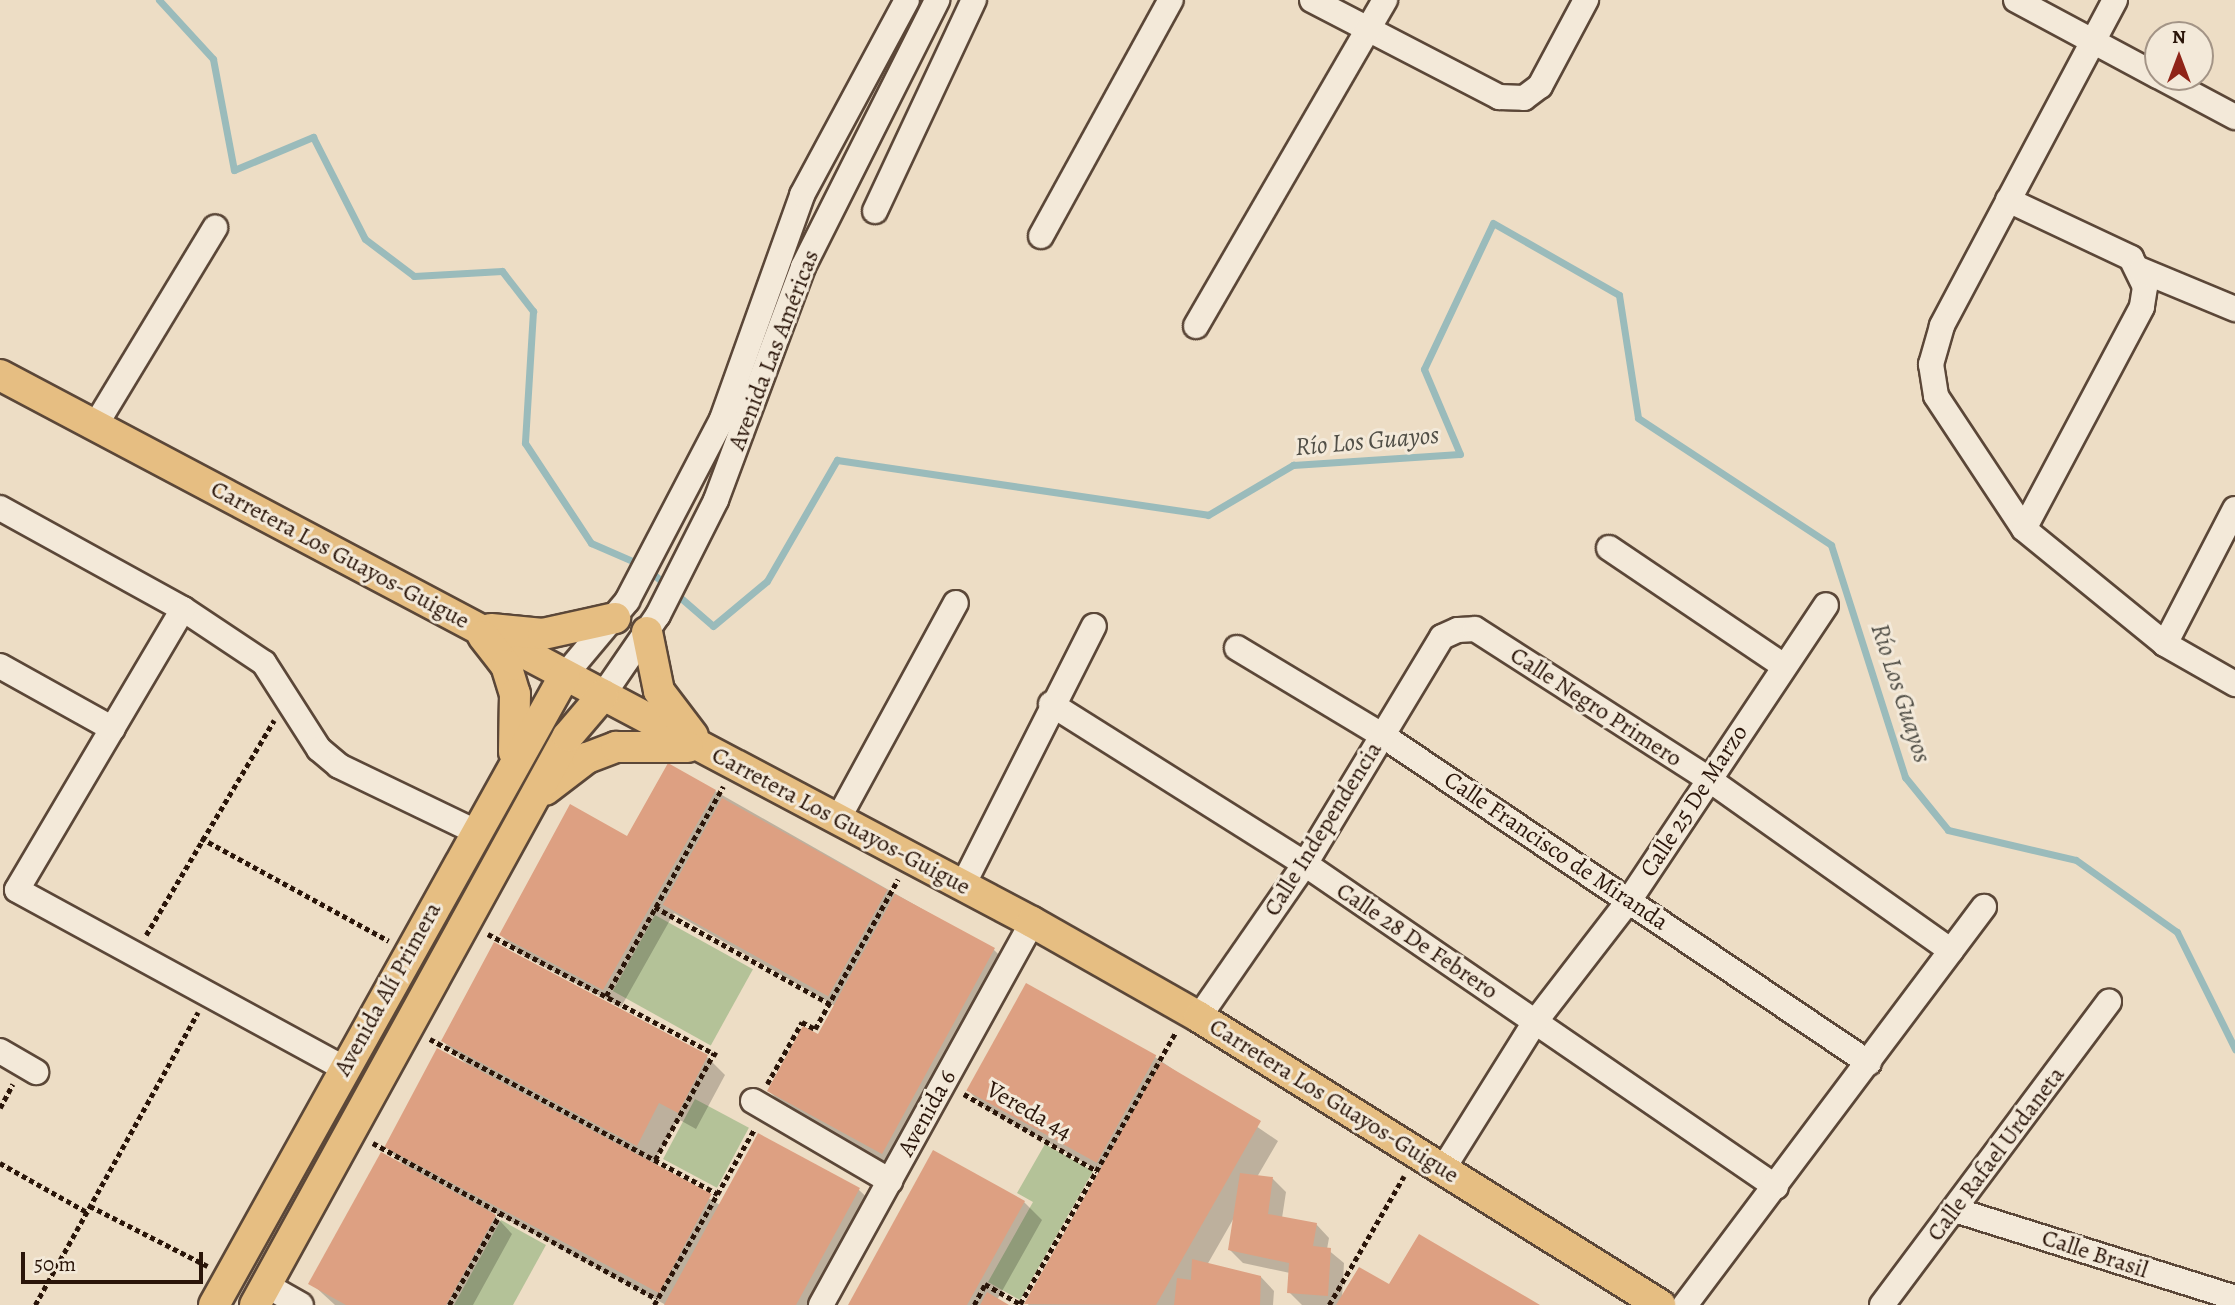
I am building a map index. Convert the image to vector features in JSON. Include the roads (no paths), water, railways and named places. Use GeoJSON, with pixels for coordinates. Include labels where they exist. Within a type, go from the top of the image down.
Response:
{"type":"FeatureCollection","features":[{"type":"Feature","properties":{"kind":"main road","name":"Carretera Los Guayos-Guigue"},"geometry":{"type":"LineString","coordinates":[[0,375],[1032,922],[1193,1014],[1660,1305]]}},
{"type":"Feature","properties":{"kind":"main road"},"geometry":{"type":"LineString","coordinates":[[476,628],[543,634],[621,609]]}},
{"type":"Feature","properties":{"kind":"main road"},"geometry":{"type":"LineString","coordinates":[[652,624],[659,691],[709,751]]}},
{"type":"Feature","properties":{"kind":"main road"},"geometry":{"type":"LineString","coordinates":[[476,628],[506,665],[515,694],[518,725],[508,769]]}},
{"type":"Feature","properties":{"kind":"main road","name":"Avenida Alí Primera"},"geometry":{"type":"LineString","coordinates":[[214,1305],[508,769],[565,675]]}},
{"type":"Feature","properties":{"kind":"main road","name":"Avenida Alí Primera"},"geometry":{"type":"LineString","coordinates":[[260,1295],[568,736],[603,695]]}},
{"type":"Feature","properties":{"kind":"main road"},"geometry":{"type":"LineString","coordinates":[[529,807],[562,776],[616,747],[647,743],[709,751]]}},
{"type":"Feature","properties":{"kind":"street","name":"Avenida Las Américas"},"geometry":{"type":"LineString","coordinates":[[565,675],[621,609],[722,419],[802,195],[907,0]]}},
{"type":"Feature","properties":{"kind":"street","name":"Avenida Las Américas"},"geometry":{"type":"LineString","coordinates":[[603,695],[652,624],[716,500],[803,267],[937,0]]}},
{"type":"Feature","properties":{"kind":"street"},"geometry":{"type":"LineString","coordinates":[[875,211],[974,0]]}},
{"type":"Feature","properties":{"kind":"street"},"geometry":{"type":"LineString","coordinates":[[1041,236],[1171,0]]}},
{"type":"Feature","properties":{"kind":"street"},"geometry":{"type":"LineString","coordinates":[[1312,0],[1499,97],[1524,98],[1540,86],[1586,0]]}},
{"type":"Feature","properties":{"kind":"street"},"geometry":{"type":"LineString","coordinates":[[1196,326],[1385,0]]}},
{"type":"Feature","properties":{"kind":"street"},"geometry":{"type":"LineString","coordinates":[[2016,0],[2144,69]]}},
{"type":"Feature","properties":{"kind":"street"},"geometry":{"type":"LineString","coordinates":[[2115,0],[2091,40],[1942,326],[1931,364],[1936,396],[2024,529],[2165,644],[2235,684]]}},
{"type":"Feature","properties":{"kind":"street"},"geometry":{"type":"LineString","coordinates":[[2186,91],[2235,117]]}},
{"type":"Feature","properties":{"kind":"street"},"geometry":{"type":"LineString","coordinates":[[2008,200],[2131,258],[2141,270],[2235,309]]}},
{"type":"Feature","properties":{"kind":"street"},"geometry":{"type":"LineString","coordinates":[[95,426],[215,228]]}},
{"type":"Feature","properties":{"kind":"street"},"geometry":{"type":"LineString","coordinates":[[2024,529],[2142,307],[2141,270]]}},
{"type":"Feature","properties":{"kind":"street"},"geometry":{"type":"LineString","coordinates":[[0,508],[183,609],[264,663],[289,696],[319,750],[339,765],[474,831]]}},
{"type":"Feature","properties":{"kind":"street"},"geometry":{"type":"LineString","coordinates":[[2165,644],[2235,509]]}},
{"type":"Feature","properties":{"kind":"street"},"geometry":{"type":"LineString","coordinates":[[1609,548],[1784,666]]}},
{"type":"Feature","properties":{"kind":"street"},"geometry":{"type":"LineString","coordinates":[[838,819],[956,603]]}},
{"type":"Feature","properties":{"kind":"street","name":"Calle 25 De Marzo"},"geometry":{"type":"LineString","coordinates":[[1443,1169],[1535,1022],[1630,899],[1707,778],[1826,606]]}},
{"type":"Feature","properties":{"kind":"street"},"geometry":{"type":"LineString","coordinates":[[183,609],[17,890],[344,1068]]}},
{"type":"Feature","properties":{"kind":"street"},"geometry":{"type":"LineString","coordinates":[[963,885],[1051,704],[1094,626]]}},
{"type":"Feature","properties":{"kind":"street","name":"Calle Negro Primero"},"geometry":{"type":"LineString","coordinates":[[1442,637],[1475,629],[1707,778],[1951,951]]}},
{"type":"Feature","properties":{"kind":"street","name":"Calle Independencia"},"geometry":{"type":"LineString","coordinates":[[1193,1014],[1305,864],[1442,637]]}},
{"type":"Feature","properties":{"kind":"street","name":"Calle Francisco de Miranda"},"geometry":{"type":"LineString","coordinates":[[1237,649],[1382,735],[1630,899],[1869,1063]]}},
{"type":"Feature","properties":{"kind":"street"},"geometry":{"type":"LineString","coordinates":[[0,666],[113,729]]}},
{"type":"Feature","properties":{"kind":"street","name":"Calle 28 De Febrero"},"geometry":{"type":"LineString","coordinates":[[1051,704],[1305,864],[1776,1187]]}},
{"type":"Feature","properties":{"kind":"street"},"geometry":{"type":"LineString","coordinates":[[1685,1305],[1984,907]]}},
{"type":"Feature","properties":{"kind":"street","name":"Avenida 6"},"geometry":{"type":"LineString","coordinates":[[821,1305],[890,1181],[935,1115],[944,1082],[1032,922]]}},
{"type":"Feature","properties":{"kind":"street","name":"Calle Rafael Urdaneta"},"geometry":{"type":"LineString","coordinates":[[1882,1305],[2109,1002]]}},
{"type":"Feature","properties":{"kind":"street"},"geometry":{"type":"LineString","coordinates":[[0,1051],[36,1072]]}},
{"type":"Feature","properties":{"kind":"street"},"geometry":{"type":"LineString","coordinates":[[758,1104],[890,1181]]}},
{"type":"Feature","properties":{"kind":"street","name":"Calle Brasil"},"geometry":{"type":"LineString","coordinates":[[1955,1210],[2229,1300]]}},
{"type":"Feature","properties":{"kind":"street"},"geometry":{"type":"LineString","coordinates":[[260,1295],[301,1305]]}},
{"type":"Feature","properties":{"kind":"waterway","name":"Río Los Guayos"},"geometry":{"type":"LineString","coordinates":[[159,0],[213,59],[234,170],[313,137],[365,239],[414,276],[502,271],[533,311],[525,443],[591,543],[644,566],[713,626],[767,581],[837,460],[1208,515],[1293,465],[1460,454],[1424,369],[1493,223],[1619,295],[1638,418],[1831,545],[1905,777],[1948,830],[2076,860],[2177,932],[2235,1049]]}}]}
